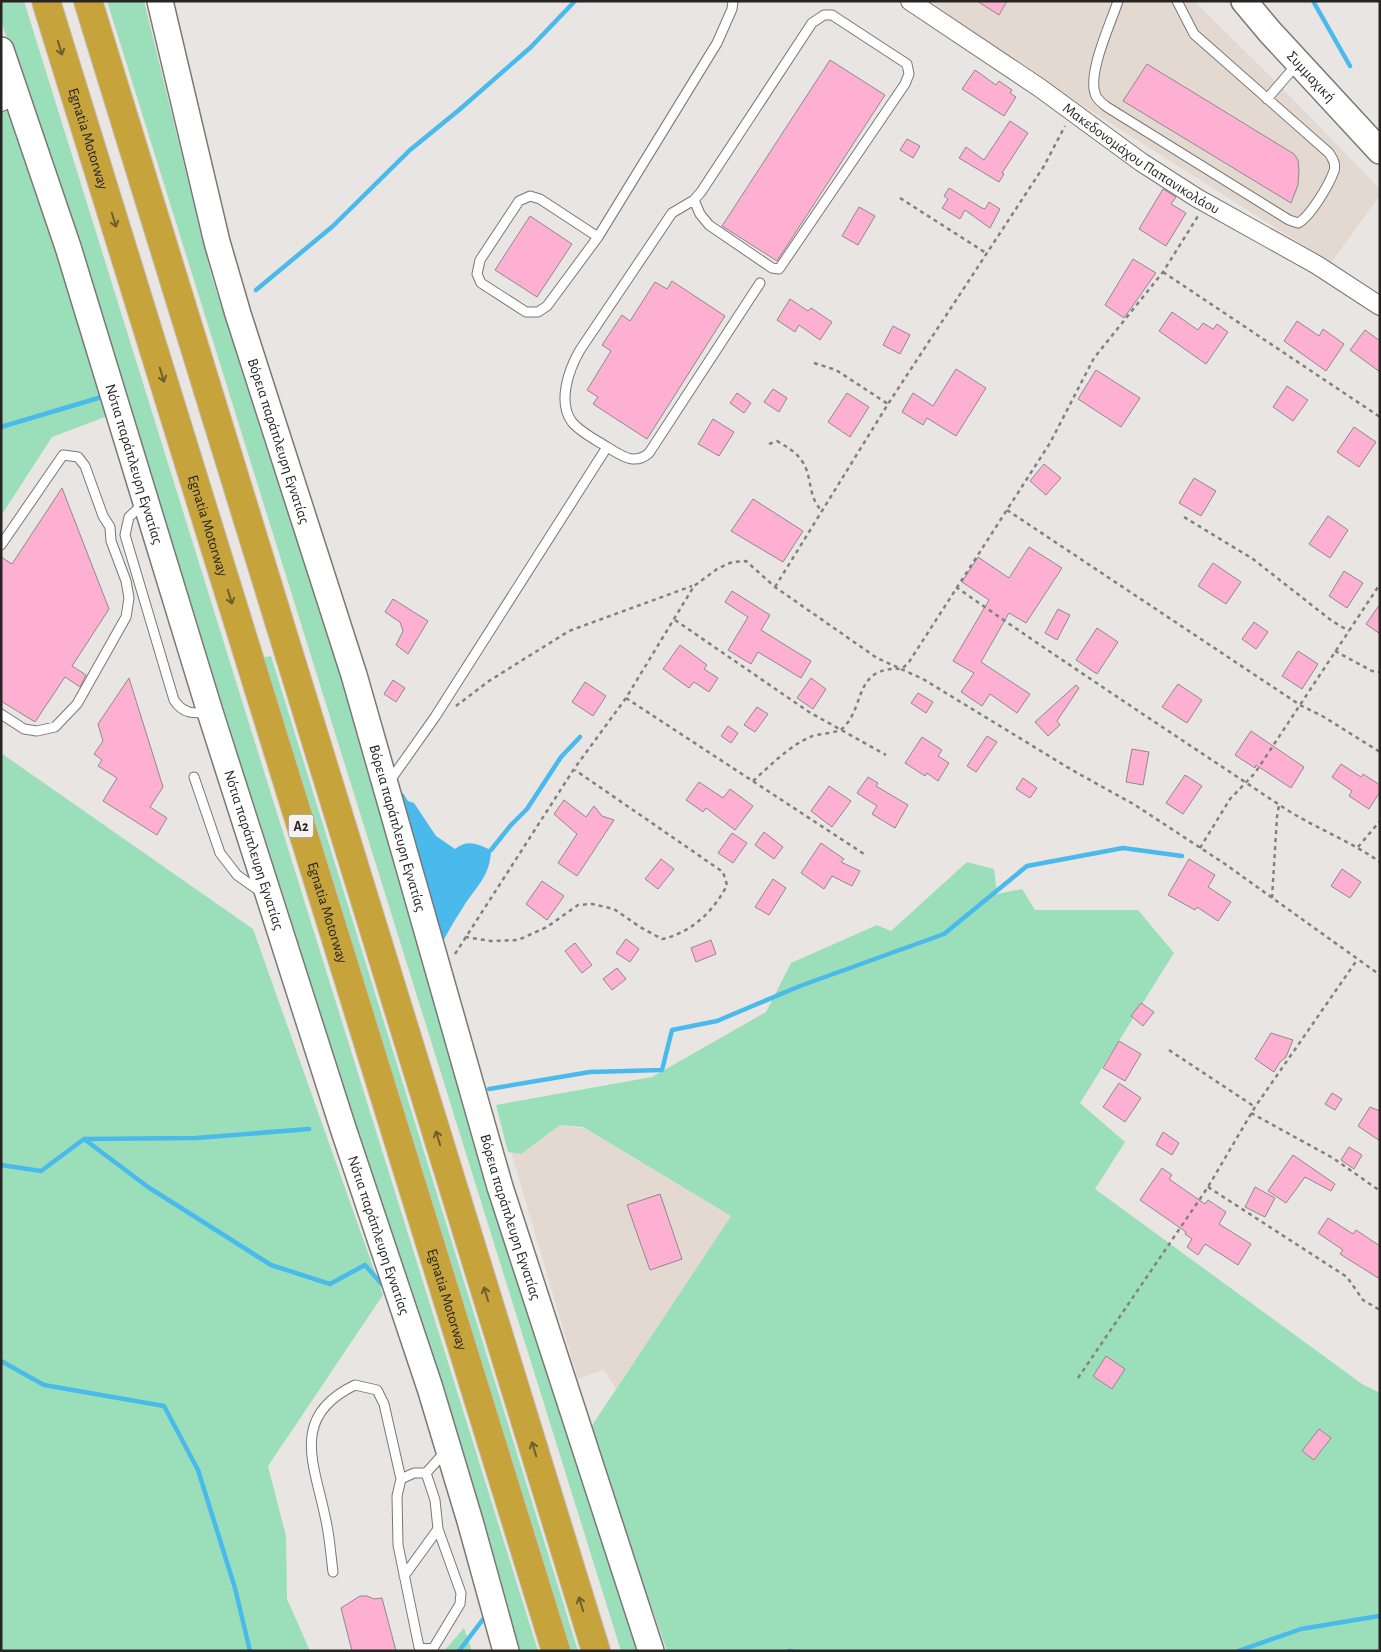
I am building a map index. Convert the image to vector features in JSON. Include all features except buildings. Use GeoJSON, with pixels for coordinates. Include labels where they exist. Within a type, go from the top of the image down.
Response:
{"type":"FeatureCollection","features":[{"type":"Feature","properties":{"kind":"highway","name":"Egnatia Motorway"},"geometry":{"type":"LineString","coordinates":[[46,1],[556,1651]]}},
{"type":"Feature","properties":{"kind":"highway"},"geometry":{"type":"LineString","coordinates":[[88,1],[596,1651]]}},
{"type":"Feature","properties":{"kind":"street","name":"Βόρεια παράπλευρη Εγνατίας"},"geometry":{"type":"LineString","coordinates":[[160,1],[217,242],[238,314],[354,674],[387,784],[497,1178],[538,1311],[651,1651]]}},
{"type":"Feature","properties":{"kind":"street","name":"Μακεδονομάχου Παπανικολάου"},"geometry":{"type":"LineString","coordinates":[[910,1],[1072,111],[1141,162],[1197,198],[1317,265],[1380,306]]}},
{"type":"Feature","properties":{"kind":"street","name":"Συμμαχική"},"geometry":{"type":"LineString","coordinates":[[1244,1],[1298,63],[1379,148]]}},
{"type":"Feature","properties":{"kind":"street","name":"Νότια παράπλευρη Εγνατίας"},"geometry":{"type":"LineString","coordinates":[[1,50],[9,98],[68,246],[210,712],[449,1448],[506,1651]]}},
{"type":"Feature","properties":{"kind":"lane"},"geometry":{"type":"LineString","coordinates":[[598,237],[540,199],[530,196],[519,201],[480,260],[477,274],[482,283],[526,312],[538,312],[547,306],[598,237],[717,43],[732,9],[733,1]]}},
{"type":"Feature","properties":{"kind":"lane"},"geometry":{"type":"LineString","coordinates":[[1118,1],[1096,65],[1093,82],[1096,96],[1107,107],[1289,220],[1298,223],[1306,219],[1334,171],[1334,162],[1329,153],[1194,34],[1176,1]]}},
{"type":"Feature","properties":{"kind":"lane"},"geometry":{"type":"LineString","coordinates":[[694,200],[700,214],[708,225],[772,268],[779,270],[905,84],[909,74],[907,64],[832,15],[818,18],[812,23],[694,200],[672,213],[580,350],[569,373],[566,403],[569,417],[576,426],[630,460],[642,458],[649,453],[760,283]]}},
{"type":"Feature","properties":{"kind":"lane"},"geometry":{"type":"LineString","coordinates":[[1267,99],[1298,63]]}},
{"type":"Feature","properties":{"kind":"lane"},"geometry":{"type":"LineString","coordinates":[[387,784],[435,717],[607,447]]}},
{"type":"Feature","properties":{"kind":"lane"},"geometry":{"type":"LineString","coordinates":[[1,545],[63,455],[78,457],[85,466],[103,516],[110,527],[111,541],[126,581],[129,598],[126,617],[77,704],[56,727],[37,731],[24,729],[1,714]]}},
{"type":"Feature","properties":{"kind":"lane"},"geometry":{"type":"LineString","coordinates":[[146,502],[128,516],[125,530],[127,544],[174,700],[179,708],[186,712],[210,712]]}},
{"type":"Feature","properties":{"kind":"lane"},"geometry":{"type":"LineString","coordinates":[[110,527],[125,530]]}},
{"type":"Feature","properties":{"kind":"lane"},"geometry":{"type":"LineString","coordinates":[[194,777],[220,853],[237,874],[270,898]]}},
{"type":"Feature","properties":{"kind":"lane"},"geometry":{"type":"LineString","coordinates":[[333,1572],[327,1526],[312,1466],[312,1438],[319,1413],[334,1396],[355,1385],[377,1390],[384,1404],[401,1479],[398,1496],[398,1545],[404,1576],[419,1647],[426,1650],[434,1647],[460,1604],[461,1593],[438,1529],[435,1500],[426,1473]]}},
{"type":"Feature","properties":{"kind":"lane"},"geometry":{"type":"LineString","coordinates":[[401,1479],[414,1473],[426,1473],[449,1448]]}},
{"type":"Feature","properties":{"kind":"lane"},"geometry":{"type":"LineString","coordinates":[[404,1576],[438,1529]]}},
{"type":"Feature","properties":{"kind":"path"},"geometry":{"type":"LineString","coordinates":[[775,587],[888,404],[1044,166],[1072,111]]}},
{"type":"Feature","properties":{"kind":"path"},"geometry":{"type":"LineString","coordinates":[[900,198],[986,253]]}},
{"type":"Feature","properties":{"kind":"path"},"geometry":{"type":"LineString","coordinates":[[753,781],[793,746],[810,737],[841,730],[852,718],[861,688],[874,676],[889,668],[902,669],[909,662],[1050,443],[1094,358],[1163,272],[1207,202]]}},
{"type":"Feature","properties":{"kind":"path"},"geometry":{"type":"LineString","coordinates":[[1163,272],[1380,417]]}},
{"type":"Feature","properties":{"kind":"path"},"geometry":{"type":"LineString","coordinates":[[814,364],[836,370],[888,404]]}},
{"type":"Feature","properties":{"kind":"path"},"geometry":{"type":"LineString","coordinates":[[769,444],[778,441],[791,449],[803,461],[813,502],[822,511]]}},
{"type":"Feature","properties":{"kind":"path"},"geometry":{"type":"LineString","coordinates":[[1006,510],[1300,705],[1324,717],[1380,752]]}},
{"type":"Feature","properties":{"kind":"path"},"geometry":{"type":"LineString","coordinates":[[1184,517],[1253,559],[1332,621],[1349,631]]}},
{"type":"Feature","properties":{"kind":"path"},"geometry":{"type":"LineString","coordinates":[[435,717],[462,703],[489,681],[569,631],[694,586],[718,568],[732,562],[746,561],[775,587],[877,658],[922,679],[1072,770],[1135,805],[1200,848],[1380,975]]}},
{"type":"Feature","properties":{"kind":"path"},"geometry":{"type":"LineString","coordinates":[[1200,848],[1230,799],[1255,773],[1380,584]]}},
{"type":"Feature","properties":{"kind":"path"},"geometry":{"type":"LineString","coordinates":[[441,977],[574,769],[626,698],[694,586]]}},
{"type":"Feature","properties":{"kind":"path"},"geometry":{"type":"LineString","coordinates":[[956,587],[1104,690],[1280,805],[1358,847],[1380,862]]}},
{"type":"Feature","properties":{"kind":"path"},"geometry":{"type":"LineString","coordinates":[[675,620],[809,712],[886,755]]}},
{"type":"Feature","properties":{"kind":"path"},"geometry":{"type":"LineString","coordinates":[[1335,652],[1372,671],[1380,672]]}},
{"type":"Feature","properties":{"kind":"path"},"geometry":{"type":"LineString","coordinates":[[626,698],[864,854]]}},
{"type":"Feature","properties":{"kind":"path"},"geometry":{"type":"LineString","coordinates":[[465,937],[491,942],[518,940],[547,927],[578,905],[592,904],[614,909],[640,927],[662,938],[690,930],[720,898],[727,885],[723,872],[574,769]]}},
{"type":"Feature","properties":{"kind":"path"},"geometry":{"type":"LineString","coordinates":[[1272,899],[1276,817],[1280,805]]}},
{"type":"Feature","properties":{"kind":"path"},"geometry":{"type":"LineString","coordinates":[[1358,847],[1380,822]]}},
{"type":"Feature","properties":{"kind":"path"},"geometry":{"type":"LineString","coordinates":[[1078,1378],[1208,1187],[1255,1107],[1357,960]]}},
{"type":"Feature","properties":{"kind":"path"},"geometry":{"type":"LineString","coordinates":[[1169,1050],[1255,1107]]}},
{"type":"Feature","properties":{"kind":"path"},"geometry":{"type":"LineString","coordinates":[[1251,1113],[1333,1158],[1380,1192]]}},
{"type":"Feature","properties":{"kind":"path"},"geometry":{"type":"LineString","coordinates":[[1208,1187],[1347,1277],[1363,1300],[1380,1310]]}},
{"type":"Feature","properties":{"kind":"shaded area"},"geometry":{"type":"Polygon","coordinates":[[[930,1],[1194,1],[1380,189],[1380,195],[1331,263],[1017,64],[930,1]]]}},
{"type":"Feature","properties":{"kind":"shaded area"},"geometry":{"type":"Polygon","coordinates":[[[560,1125],[586,1129],[731,1216],[616,1389],[604,1370],[578,1379],[511,1152],[521,1154],[560,1125]]]}},
{"type":"Feature","properties":{"kind":"green space"},"geometry":{"type":"Polygon","coordinates":[[[1,1],[24,1],[538,1651],[511,1651],[72,227],[1,21],[1,1]]]}},
{"type":"Feature","properties":{"kind":"green space"},"geometry":{"type":"Polygon","coordinates":[[[107,1],[144,1],[212,278],[365,744],[607,1559],[637,1651],[621,1651],[107,1]]]}},
{"type":"Feature","properties":{"kind":"green space"},"geometry":{"type":"Polygon","coordinates":[[[1,82],[113,414],[52,437],[1,516],[1,82]]]}},
{"type":"Feature","properties":{"kind":"green space"},"geometry":{"type":"Polygon","coordinates":[[[271,656],[578,1651],[570,1651],[262,658],[271,656]]]}},
{"type":"Feature","properties":{"kind":"green space"},"geometry":{"type":"Polygon","coordinates":[[[1,753],[253,929],[383,1295],[268,1466],[286,1536],[287,1599],[310,1651],[1,1651],[1,753]]]}},
{"type":"Feature","properties":{"kind":"green space"},"geometry":{"type":"Polygon","coordinates":[[[967,862],[994,869],[997,894],[1022,889],[1035,910],[1138,910],[1174,953],[1080,1103],[1125,1142],[1095,1189],[1362,1384],[1380,1393],[1380,1651],[667,1651],[589,1430],[731,1216],[583,1127],[560,1125],[521,1154],[508,1152],[496,1105],[652,1077],[766,1012],[791,963],[877,925],[891,931],[967,862]]]}},
{"type":"Feature","properties":{"kind":"green space"},"geometry":{"type":"Polygon","coordinates":[[[464,1628],[472,1651],[444,1651],[464,1628]]]}},
{"type":"Feature","properties":{"kind":"water"},"geometry":{"type":"Polygon","coordinates":[[[403,793],[408,801],[414,803],[436,836],[455,849],[468,843],[477,844],[491,850],[485,875],[438,950],[399,797],[403,793]]]}},
{"type":"Feature","properties":{"kind":"waterway"},"geometry":{"type":"LineString","coordinates":[[256,290],[333,226],[410,150],[531,47],[575,1]]}},
{"type":"Feature","properties":{"kind":"waterway"},"geometry":{"type":"LineString","coordinates":[[1313,1],[1350,66]]}},
{"type":"Feature","properties":{"kind":"waterway"},"geometry":{"type":"LineString","coordinates":[[1,427],[105,396]]}},
{"type":"Feature","properties":{"kind":"waterway"},"geometry":{"type":"LineString","coordinates":[[491,850],[527,809],[561,757],[580,737]]}},
{"type":"Feature","properties":{"kind":"waterway"},"geometry":{"type":"LineString","coordinates":[[489,1089],[590,1072],[662,1070],[672,1030],[717,1021],[800,986],[944,934],[1027,866],[1123,848],[1182,856]]}},
{"type":"Feature","properties":{"kind":"waterway"},"geometry":{"type":"LineString","coordinates":[[1,1165],[41,1171],[84,1139],[196,1138],[309,1129]]}},
{"type":"Feature","properties":{"kind":"waterway"},"geometry":{"type":"LineString","coordinates":[[84,1139],[148,1187],[271,1265],[330,1284],[365,1265],[386,1289]]}},
{"type":"Feature","properties":{"kind":"waterway"},"geometry":{"type":"LineString","coordinates":[[1,1361],[44,1385],[164,1406],[198,1470],[235,1588],[250,1651]]}},
{"type":"Feature","properties":{"kind":"waterway"},"geometry":{"type":"LineString","coordinates":[[1238,1651],[1301,1629],[1379,1616]]}},
{"type":"Feature","properties":{"kind":"waterway"},"geometry":{"type":"LineString","coordinates":[[459,1651],[484,1618]]}}]}
